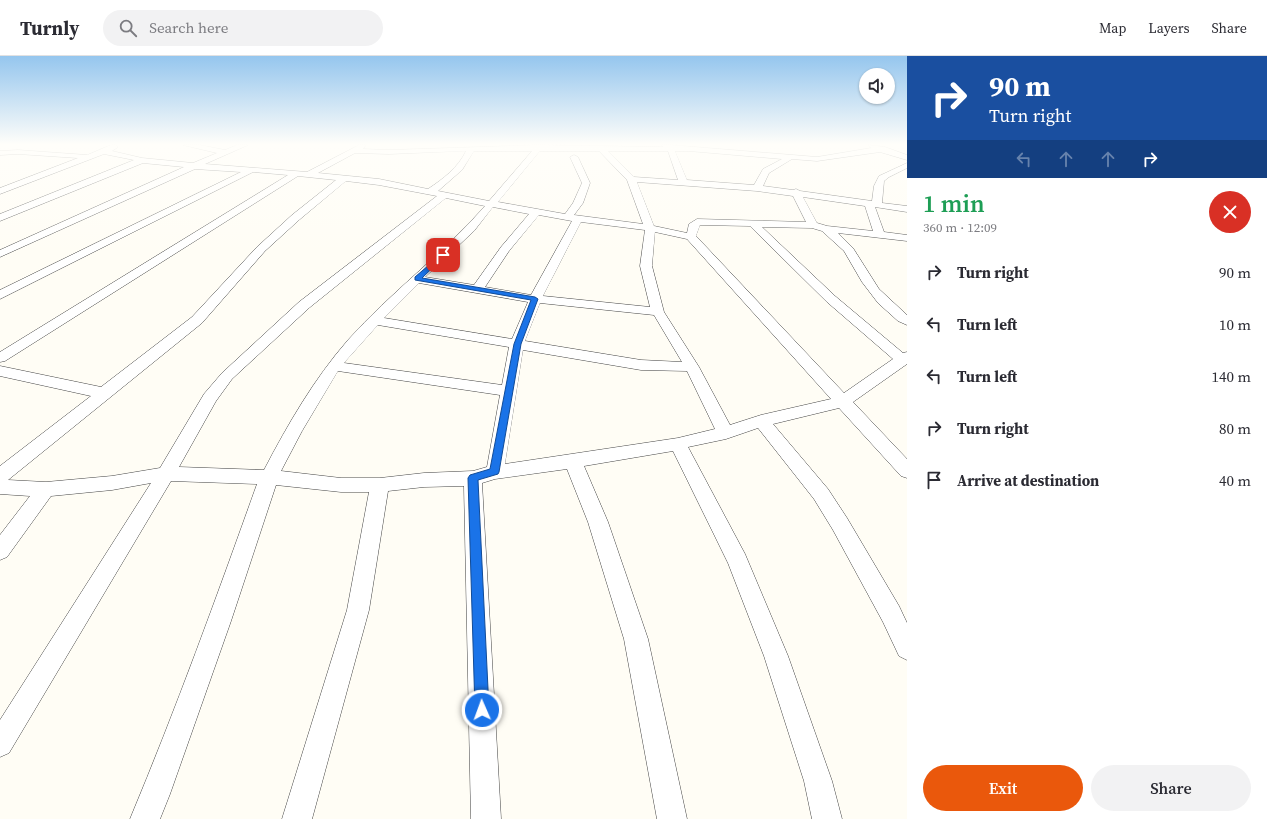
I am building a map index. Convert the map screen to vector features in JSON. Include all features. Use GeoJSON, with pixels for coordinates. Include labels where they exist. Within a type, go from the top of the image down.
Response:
{"type":"FeatureCollection","features":[{"type":"Feature","properties":{"kind":"street"},"geometry":{"type":"LineString","coordinates":[[0,181],[22,183]]}},
{"type":"Feature","properties":{"kind":"street"},"geometry":{"type":"LineString","coordinates":[[0,191],[28,181]]}},
{"type":"Feature","properties":{"kind":"street"},"geometry":{"type":"LineString","coordinates":[[0,218],[92,181]]}},
{"type":"Feature","properties":{"kind":"street"},"geometry":{"type":"LineString","coordinates":[[0,254],[162,181]]}},
{"type":"Feature","properties":{"kind":"street"},"geometry":{"type":"LineString","coordinates":[[0,295],[230,181]]}},
{"type":"Feature","properties":{"kind":"street"},"geometry":{"type":"LineString","coordinates":[[0,358],[287,181]]}},
{"type":"Feature","properties":{"kind":"street"},"geometry":{"type":"LineString","coordinates":[[0,476],[197,320],[218,299],[249,261],[270,241],[341,181]]}},
{"type":"Feature","properties":{"kind":"street"},"geometry":{"type":"LineString","coordinates":[[367,181],[537,212],[650,228],[691,237],[844,401],[901,455],[907,470]]}},
{"type":"Feature","properties":{"kind":"street"},"geometry":{"type":"LineString","coordinates":[[430,192],[444,181]]}},
{"type":"Feature","properties":{"kind":"street"},"geometry":{"type":"LineString","coordinates":[[145,819],[156,794],[220,621],[270,477],[294,429],[334,366],[354,342],[376,321],[401,293],[470,229],[511,181]]}},
{"type":"Feature","properties":{"kind":"street"},"geometry":{"type":"LineString","coordinates":[[486,819],[484,475],[509,391],[517,344],[535,299],[573,218],[586,183],[585,181]]}},
{"type":"Feature","properties":{"kind":"street"},"geometry":{"type":"LineString","coordinates":[[632,181],[650,228],[646,266],[658,312],[692,367],[726,434]]}},
{"type":"Feature","properties":{"kind":"street"},"geometry":{"type":"LineString","coordinates":[[659,181],[796,192],[907,209]]}},
{"type":"Feature","properties":{"kind":"street"},"geometry":{"type":"LineString","coordinates":[[757,188],[761,181]]}},
{"type":"Feature","properties":{"kind":"street"},"geometry":{"type":"LineString","coordinates":[[879,234],[873,205],[880,181]]}},
{"type":"Feature","properties":{"kind":"street"},"geometry":{"type":"LineString","coordinates":[[796,192],[813,225]]}},
{"type":"Feature","properties":{"kind":"street"},"geometry":{"type":"LineString","coordinates":[[0,744],[166,474],[210,398],[227,376],[304,305],[444,195]]}},
{"type":"Feature","properties":{"kind":"street"},"geometry":{"type":"LineString","coordinates":[[477,290],[490,267],[537,212]]}},
{"type":"Feature","properties":{"kind":"street"},"geometry":{"type":"LineString","coordinates":[[691,237],[693,226],[697,222],[813,225],[826,229],[907,238]]}},
{"type":"Feature","properties":{"kind":"street"},"geometry":{"type":"LineString","coordinates":[[0,487],[46,489],[112,483],[166,474],[270,477],[341,485],[380,485],[484,475],[678,444],[703,437],[726,434],[761,421],[844,401],[905,358],[831,299],[752,223]]}},
{"type":"Feature","properties":{"kind":"street"},"geometry":{"type":"LineString","coordinates":[[826,229],[841,241],[849,250],[866,280],[876,293],[889,307],[907,321]]}},
{"type":"Feature","properties":{"kind":"street"},"geometry":{"type":"LineString","coordinates":[[417,279],[535,299],[658,312]]}},
{"type":"Feature","properties":{"kind":"street"},"geometry":{"type":"LineString","coordinates":[[376,321],[641,365],[692,367]]}},
{"type":"Feature","properties":{"kind":"street"},"geometry":{"type":"LineString","coordinates":[[334,366],[509,391]]}},
{"type":"Feature","properties":{"kind":"street"},"geometry":{"type":"LineString","coordinates":[[0,371],[103,393]]}},
{"type":"Feature","properties":{"kind":"street"},"geometry":{"type":"LineString","coordinates":[[761,421],[821,494],[840,524],[891,614],[907,648]]}},
{"type":"Feature","properties":{"kind":"street"},"geometry":{"type":"LineString","coordinates":[[678,444],[738,561],[776,656],[818,781],[827,819]]}},
{"type":"Feature","properties":{"kind":"street"},"geometry":{"type":"LineString","coordinates":[[573,461],[602,536],[636,638],[672,819]]}},
{"type":"Feature","properties":{"kind":"street"},"geometry":{"type":"LineString","coordinates":[[297,819],[358,610],[380,485]]}},
{"type":"Feature","properties":{"kind":"street"},"geometry":{"type":"LineString","coordinates":[[0,551],[46,489]]}},
{"type":"Feature","properties":{"kind":"route"},"geometry":{"type":"LineString","coordinates":[[443,255],[417,279],[535,299],[517,344],[494,472],[473,478],[482,710]]}}]}
